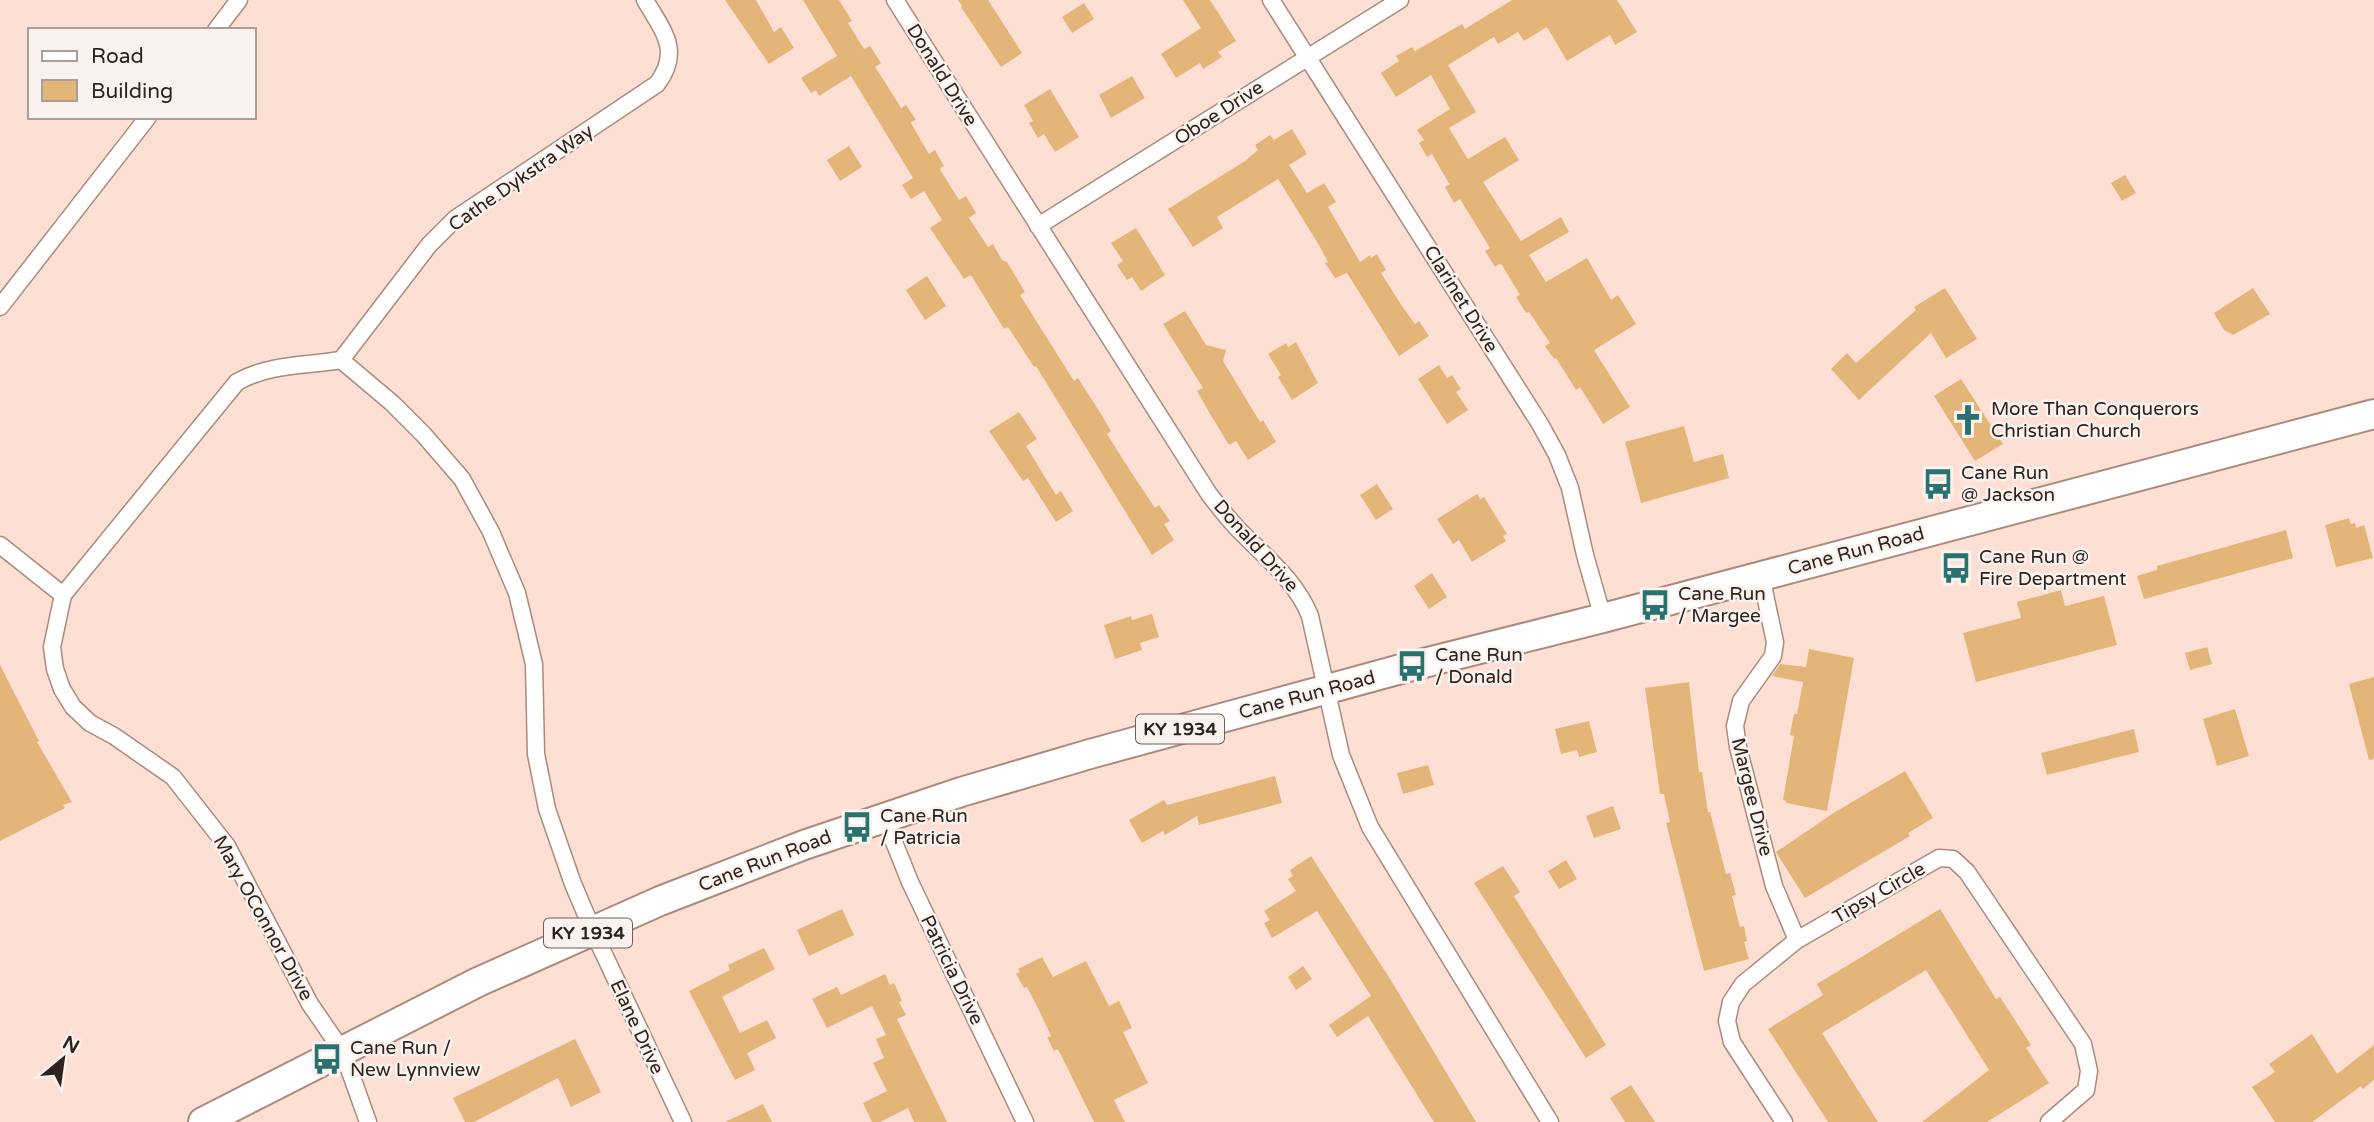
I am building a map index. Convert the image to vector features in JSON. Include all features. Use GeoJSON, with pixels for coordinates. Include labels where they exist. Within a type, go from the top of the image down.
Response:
{"type":"FeatureCollection","features":[{"type":"Feature","properties":{"kind":"highway","name":"Cane Run Road"},"geometry":{"type":"LineString","coordinates":[[203,1122],[478,982],[703,884],[884,817],[1090,754],[1425,663],[2374,414]]}},
{"type":"Feature","properties":{"kind":"street"},"geometry":{"type":"LineString","coordinates":[[218,28],[239,0]]}},
{"type":"Feature","properties":{"kind":"street","name":"Cathe Dykstra Way"},"geometry":{"type":"LineString","coordinates":[[341,360],[429,246],[455,219],[657,85],[666,73],[670,60],[669,45],[665,33],[645,0]]}},
{"type":"Feature","properties":{"kind":"street","name":"Donald Drive"},"geometry":{"type":"LineString","coordinates":[[895,0],[1209,494],[1236,527],[1283,573],[1298,592],[1310,616],[1347,772],[1370,827],[1550,1122]]}},
{"type":"Feature","properties":{"kind":"street","name":"Clarinet Drive"},"geometry":{"type":"LineString","coordinates":[[1271,0],[1540,424],[1557,455],[1570,488],[1603,618]]}},
{"type":"Feature","properties":{"kind":"street","name":"Oboe Drive"},"geometry":{"type":"LineString","coordinates":[[1038,226],[1400,0]]}},
{"type":"Feature","properties":{"kind":"street"},"geometry":{"type":"LineString","coordinates":[[0,307],[146,119]]}},
{"type":"Feature","properties":{"kind":"street"},"geometry":{"type":"LineString","coordinates":[[0,545],[63,595],[237,382],[271,368],[299,367],[341,360],[392,403],[424,435],[462,479],[491,532],[517,593],[534,664],[536,754],[547,809],[573,884],[593,931]]}},
{"type":"Feature","properties":{"kind":"street","name":"Margee Drive"},"geometry":{"type":"LineString","coordinates":[[1761,576],[1775,642],[1773,656],[1741,701],[1735,726],[1774,886],[1797,940]]}},
{"type":"Feature","properties":{"kind":"street","name":"Mary OConnor Drive"},"geometry":{"type":"LineString","coordinates":[[63,595],[52,647],[62,689],[73,707],[90,723],[114,736],[173,777],[227,846],[310,1004],[343,1052],[368,1122]]}},
{"type":"Feature","properties":{"kind":"street","name":"Patricia Drive"},"geometry":{"type":"LineString","coordinates":[[884,817],[910,881],[1025,1122]]}},
{"type":"Feature","properties":{"kind":"street","name":"Tipsy Circle"},"geometry":{"type":"LineString","coordinates":[[1784,1122],[1732,1042],[1727,1021],[1731,1002],[1743,984],[1797,940],[1939,858],[1953,859],[1967,872],[2083,1045],[2089,1071],[2086,1090],[2049,1122]]}},
{"type":"Feature","properties":{"kind":"street","name":"Elane Drive"},"geometry":{"type":"LineString","coordinates":[[593,931],[683,1122]]}},
{"type":"Feature","properties":{"kind":"building"},"geometry":{"type":"Polygon","coordinates":[[[725,0],[756,0],[774,32],[781,27],[794,48],[769,64],[725,0]]]}},
{"type":"Feature","properties":{"kind":"building"},"geometry":{"type":"Polygon","coordinates":[[[803,0],[839,0],[852,21],[848,23],[864,49],[870,46],[881,63],[875,67],[901,108],[906,105],[916,120],[911,122],[912,125],[929,154],[935,150],[944,166],[940,168],[941,171],[959,200],[966,196],[976,213],[969,218],[988,247],[993,244],[1002,260],[1007,262],[1025,292],[1020,295],[1074,381],[1078,378],[1101,414],[1111,431],[1107,434],[1129,469],[1155,508],[1159,505],[1170,521],[1164,524],[1174,540],[1152,555],[1036,366],[1034,367],[1008,327],[1004,329],[971,275],[964,279],[930,228],[942,220],[924,191],[911,199],[902,185],[913,178],[851,76],[819,96],[816,90],[811,93],[801,78],[837,56],[803,0]]]}},
{"type":"Feature","properties":{"kind":"building"},"geometry":{"type":"Polygon","coordinates":[[[958,0],[988,0],[1022,53],[1001,67],[958,0]]]}},
{"type":"Feature","properties":{"kind":"building"},"geometry":{"type":"Polygon","coordinates":[[[1183,0],[1210,0],[1236,41],[1218,52],[1222,57],[1203,69],[1200,63],[1176,78],[1161,54],[1201,28],[1183,0]]]}},
{"type":"Feature","properties":{"kind":"building"},"geometry":{"type":"Polygon","coordinates":[[[1512,0],[1617,0],[1637,32],[1615,45],[1610,35],[1567,61],[1547,27],[1524,41],[1518,32],[1498,44],[1494,37],[1448,65],[1476,112],[1449,128],[1467,158],[1505,137],[1519,160],[1483,182],[1521,241],[1561,217],[1569,232],[1529,255],[1546,282],[1587,258],[1611,300],[1618,295],[1636,324],[1594,350],[1630,407],[1603,424],[1580,387],[1576,390],[1545,346],[1550,343],[1516,297],[1520,295],[1502,265],[1495,267],[1485,251],[1490,248],[1460,199],[1454,203],[1445,187],[1450,184],[1432,154],[1427,157],[1419,143],[1424,140],[1417,130],[1450,109],[1431,75],[1396,97],[1381,73],[1399,61],[1396,56],[1412,47],[1415,51],[1462,24],[1465,29],[1512,0]]]}},
{"type":"Feature","properties":{"kind":"building"},"geometry":{"type":"Polygon","coordinates":[[[1084,3],[1094,19],[1072,33],[1062,17],[1084,3]]]}},
{"type":"Feature","properties":{"kind":"building"},"geometry":{"type":"Polygon","coordinates":[[[1132,76],[1145,98],[1111,118],[1099,95],[1132,76]]]}},
{"type":"Feature","properties":{"kind":"building"},"geometry":{"type":"Polygon","coordinates":[[[1050,89],[1079,137],[1055,152],[1044,134],[1038,138],[1029,123],[1033,121],[1024,105],[1050,89]]]}},
{"type":"Feature","properties":{"kind":"building"},"geometry":{"type":"Polygon","coordinates":[[[1292,129],[1307,154],[1289,165],[1307,193],[1324,183],[1336,202],[1328,207],[1360,262],[1377,254],[1386,270],[1381,273],[1415,324],[1419,321],[1429,336],[1399,356],[1347,273],[1335,278],[1325,263],[1328,262],[1319,245],[1278,179],[1217,217],[1223,228],[1193,247],[1168,209],[1245,161],[1258,150],[1255,145],[1270,135],[1274,140],[1292,129]]]}},
{"type":"Feature","properties":{"kind":"building"},"geometry":{"type":"Polygon","coordinates":[[[849,146],[862,167],[840,181],[827,160],[849,146]]]}},
{"type":"Feature","properties":{"kind":"building"},"geometry":{"type":"Polygon","coordinates":[[[2125,175],[2136,193],[2122,201],[2111,183],[2125,175]]]}},
{"type":"Feature","properties":{"kind":"building"},"geometry":{"type":"Polygon","coordinates":[[[1136,228],[1165,275],[1141,291],[1132,277],[1127,280],[1117,265],[1123,261],[1111,243],[1136,228]]]}},
{"type":"Feature","properties":{"kind":"building"},"geometry":{"type":"Polygon","coordinates":[[[927,276],[946,306],[925,320],[906,290],[927,276]]]}},
{"type":"Feature","properties":{"kind":"building"},"geometry":{"type":"Polygon","coordinates":[[[1945,288],[1977,339],[1946,358],[1931,333],[1859,400],[1831,369],[1847,353],[1856,363],[1916,310],[1914,307],[1945,288]]]}},
{"type":"Feature","properties":{"kind":"building"},"geometry":{"type":"Polygon","coordinates":[[[2253,288],[2270,314],[2233,335],[2224,330],[2214,313],[2253,288]]]}},
{"type":"Feature","properties":{"kind":"building"},"geometry":{"type":"Polygon","coordinates":[[[1185,311],[1206,345],[1226,350],[1223,361],[1260,422],[1263,420],[1276,442],[1248,460],[1236,441],[1229,445],[1197,391],[1203,388],[1163,324],[1185,311]]]}},
{"type":"Feature","properties":{"kind":"building"},"geometry":{"type":"Polygon","coordinates":[[[1296,342],[1318,383],[1292,400],[1268,354],[1286,343],[1288,347],[1296,342]]]}},
{"type":"Feature","properties":{"kind":"building"},"geometry":{"type":"Polygon","coordinates":[[[1439,365],[1447,378],[1452,375],[1461,389],[1456,392],[1468,410],[1447,424],[1418,379],[1439,365]]]}},
{"type":"Feature","properties":{"kind":"building","name":"More Than Conquerors Christian Church"},"geometry":{"type":"Polygon","coordinates":[[[1961,379],[2003,444],[1975,461],[1934,396],[1961,379]]]}},
{"type":"Feature","properties":{"kind":"building"},"geometry":{"type":"Polygon","coordinates":[[[1019,412],[1037,439],[1026,446],[1056,495],[1061,491],[1073,511],[1056,522],[1028,478],[1023,481],[989,431],[1019,412]]]}},
{"type":"Feature","properties":{"kind":"building"},"geometry":{"type":"Polygon","coordinates":[[[1684,426],[1694,462],[1723,454],[1729,478],[1641,503],[1625,442],[1684,426]]]}},
{"type":"Feature","properties":{"kind":"building"},"geometry":{"type":"Polygon","coordinates":[[[1377,484],[1393,509],[1376,520],[1360,495],[1377,484]]]}},
{"type":"Feature","properties":{"kind":"building"},"geometry":{"type":"Polygon","coordinates":[[[1477,494],[1480,499],[1484,497],[1507,534],[1503,536],[1506,541],[1472,562],[1459,540],[1453,544],[1437,519],[1477,494]]]}},
{"type":"Feature","properties":{"kind":"building"},"geometry":{"type":"Polygon","coordinates":[[[2349,518],[2356,528],[2364,525],[2373,558],[2336,567],[2325,525],[2349,518]]]}},
{"type":"Feature","properties":{"kind":"building"},"geometry":{"type":"Polygon","coordinates":[[[2286,530],[2293,558],[2144,599],[2137,576],[2157,570],[2157,566],[2286,530]]]}},
{"type":"Feature","properties":{"kind":"building"},"geometry":{"type":"Polygon","coordinates":[[[1432,573],[1447,597],[1429,609],[1414,586],[1432,573]]]}},
{"type":"Feature","properties":{"kind":"building"},"geometry":{"type":"Polygon","coordinates":[[[2061,590],[2065,606],[2104,596],[2117,645],[1976,682],[1963,633],[2021,618],[2017,602],[2061,590]]]}},
{"type":"Feature","properties":{"kind":"building"},"geometry":{"type":"Polygon","coordinates":[[[1152,614],[1159,637],[1140,643],[1142,650],[1115,659],[1104,625],[1131,616],[1132,620],[1152,614]]]}},
{"type":"Feature","properties":{"kind":"building"},"geometry":{"type":"Polygon","coordinates":[[[2207,647],[2212,664],[2190,670],[2185,653],[2207,647]]]}},
{"type":"Feature","properties":{"kind":"building"},"geometry":{"type":"Polygon","coordinates":[[[1809,649],[1854,658],[1827,811],[1786,803],[1783,800],[1794,736],[1790,735],[1803,682],[1772,676],[1780,664],[1806,667],[1809,649]]]}},
{"type":"Feature","properties":{"kind":"building"},"geometry":{"type":"Polygon","coordinates":[[[0,665],[39,741],[37,742],[72,802],[0,841],[0,665]]]}},
{"type":"Feature","properties":{"kind":"building"},"geometry":{"type":"Polygon","coordinates":[[[2374,677],[2374,759],[2369,760],[2349,684],[2374,677]]]}},
{"type":"Feature","properties":{"kind":"building"},"geometry":{"type":"Polygon","coordinates":[[[1689,682],[1699,772],[1702,772],[1708,812],[1726,874],[1730,873],[1736,895],[1732,896],[1740,927],[1744,926],[1747,941],[1744,942],[1749,959],[1704,971],[1666,823],[1670,822],[1664,794],[1660,794],[1645,688],[1689,682]]]}},
{"type":"Feature","properties":{"kind":"building"},"geometry":{"type":"Polygon","coordinates":[[[2235,709],[2249,756],[2217,766],[2203,719],[2235,709]]]}},
{"type":"Feature","properties":{"kind":"building"},"geometry":{"type":"Polygon","coordinates":[[[1589,721],[1597,752],[1579,757],[1577,750],[1561,754],[1555,729],[1589,721]]]}},
{"type":"Feature","properties":{"kind":"building"},"geometry":{"type":"Polygon","coordinates":[[[2134,729],[2139,752],[2047,775],[2041,753],[2134,729]]]}},
{"type":"Feature","properties":{"kind":"building"},"geometry":{"type":"Polygon","coordinates":[[[1428,765],[1434,785],[1403,794],[1397,773],[1428,765]]]}},
{"type":"Feature","properties":{"kind":"building"},"geometry":{"type":"Polygon","coordinates":[[[1905,771],[1933,818],[1908,833],[1910,836],[1805,898],[1776,852],[1835,812],[1905,771]]]}},
{"type":"Feature","properties":{"kind":"building"},"geometry":{"type":"Polygon","coordinates":[[[1275,776],[1282,803],[1199,825],[1197,816],[1165,835],[1163,831],[1142,843],[1129,820],[1164,800],[1167,805],[1275,776]]]}},
{"type":"Feature","properties":{"kind":"building"},"geometry":{"type":"Polygon","coordinates":[[[1613,806],[1621,829],[1594,838],[1586,816],[1613,806]]]}},
{"type":"Feature","properties":{"kind":"building"},"geometry":{"type":"Polygon","coordinates":[[[1311,856],[1392,982],[1476,1122],[1434,1122],[1368,1016],[1337,1037],[1329,1025],[1371,996],[1317,911],[1272,938],[1264,923],[1270,920],[1264,911],[1296,891],[1288,879],[1293,876],[1290,870],[1311,856]]]}},
{"type":"Feature","properties":{"kind":"building"},"geometry":{"type":"Polygon","coordinates":[[[1566,860],[1577,879],[1559,889],[1548,871],[1566,860]]]}},
{"type":"Feature","properties":{"kind":"building"},"geometry":{"type":"Polygon","coordinates":[[[1503,866],[1520,892],[1514,896],[1606,1045],[1586,1058],[1474,883],[1503,866]]]}},
{"type":"Feature","properties":{"kind":"building"},"geometry":{"type":"Polygon","coordinates":[[[842,909],[854,935],[809,956],[797,930],[842,909]]]}},
{"type":"Feature","properties":{"kind":"building"},"geometry":{"type":"Polygon","coordinates":[[[1940,909],[1996,999],[2000,997],[2031,1045],[2026,1048],[2049,1083],[1987,1122],[1922,1122],[1989,1070],[1926,970],[1822,1033],[1878,1122],[1828,1122],[1768,1029],[1823,995],[1817,984],[1940,909]]]}},
{"type":"Feature","properties":{"kind":"building"},"geometry":{"type":"Polygon","coordinates":[[[764,948],[775,969],[722,997],[740,1033],[767,1020],[776,1038],[747,1053],[755,1070],[735,1080],[689,991],[730,970],[728,965],[764,948]]]}},
{"type":"Feature","properties":{"kind":"building"},"geometry":{"type":"Polygon","coordinates":[[[1042,957],[1053,977],[1086,961],[1109,1006],[1119,1001],[1132,1028],[1123,1032],[1148,1083],[1114,1100],[1125,1122],[1094,1122],[1058,1049],[1054,1051],[1047,1037],[1051,1036],[1039,1010],[1027,987],[1024,988],[1016,974],[1020,972],[1018,969],[1042,957]]]}},
{"type":"Feature","properties":{"kind":"building"},"geometry":{"type":"Polygon","coordinates":[[[1303,966],[1312,979],[1296,990],[1288,977],[1303,966]]]}},
{"type":"Feature","properties":{"kind":"building"},"geometry":{"type":"Polygon","coordinates":[[[885,974],[890,985],[894,983],[906,1015],[897,1019],[947,1122],[914,1122],[908,1108],[880,1122],[872,1122],[863,1103],[887,1091],[873,1063],[884,1058],[876,1039],[886,1035],[872,1006],[827,1028],[812,999],[837,987],[841,995],[885,974]]]}},
{"type":"Feature","properties":{"kind":"building"},"geometry":{"type":"Polygon","coordinates":[[[2312,1034],[2337,1074],[2374,1045],[2374,1080],[2363,1089],[2361,1086],[2312,1122],[2275,1122],[2252,1087],[2275,1072],[2269,1064],[2312,1034]]]}},
{"type":"Feature","properties":{"kind":"building"},"geometry":{"type":"Polygon","coordinates":[[[575,1039],[601,1092],[571,1107],[558,1078],[474,1122],[465,1122],[453,1098],[575,1039]]]}},
{"type":"Feature","properties":{"kind":"building"},"geometry":{"type":"Polygon","coordinates":[[[1631,1085],[1655,1122],[1625,1122],[1610,1098],[1631,1085]]]}},
{"type":"Feature","properties":{"kind":"building"},"geometry":{"type":"Polygon","coordinates":[[[763,1104],[772,1122],[725,1122],[763,1104]]]}},
{"type":"Feature","properties":{"kind":"place","name":"More Than Conquerors Christian Church"},"geometry":{"type":"Point","coordinates":[1968,420]}},
{"type":"Feature","properties":{"kind":"place","name":"Cane Run @ Jackson"},"geometry":{"type":"Point","coordinates":[1938,484]}},
{"type":"Feature","properties":{"kind":"place","name":"Cane Run @ Fire Department"},"geometry":{"type":"Point","coordinates":[1956,568]}},
{"type":"Feature","properties":{"kind":"place","name":"Cane Run / Margee"},"geometry":{"type":"Point","coordinates":[1655,605]}},
{"type":"Feature","properties":{"kind":"place","name":"Cane Run / Donald"},"geometry":{"type":"Point","coordinates":[1412,666]}},
{"type":"Feature","properties":{"kind":"place","name":"Cane Run / Patricia"},"geometry":{"type":"Point","coordinates":[857,827]}},
{"type":"Feature","properties":{"kind":"place","name":"Cane Run / New Lynnview"},"geometry":{"type":"Point","coordinates":[327,1059]}}]}
